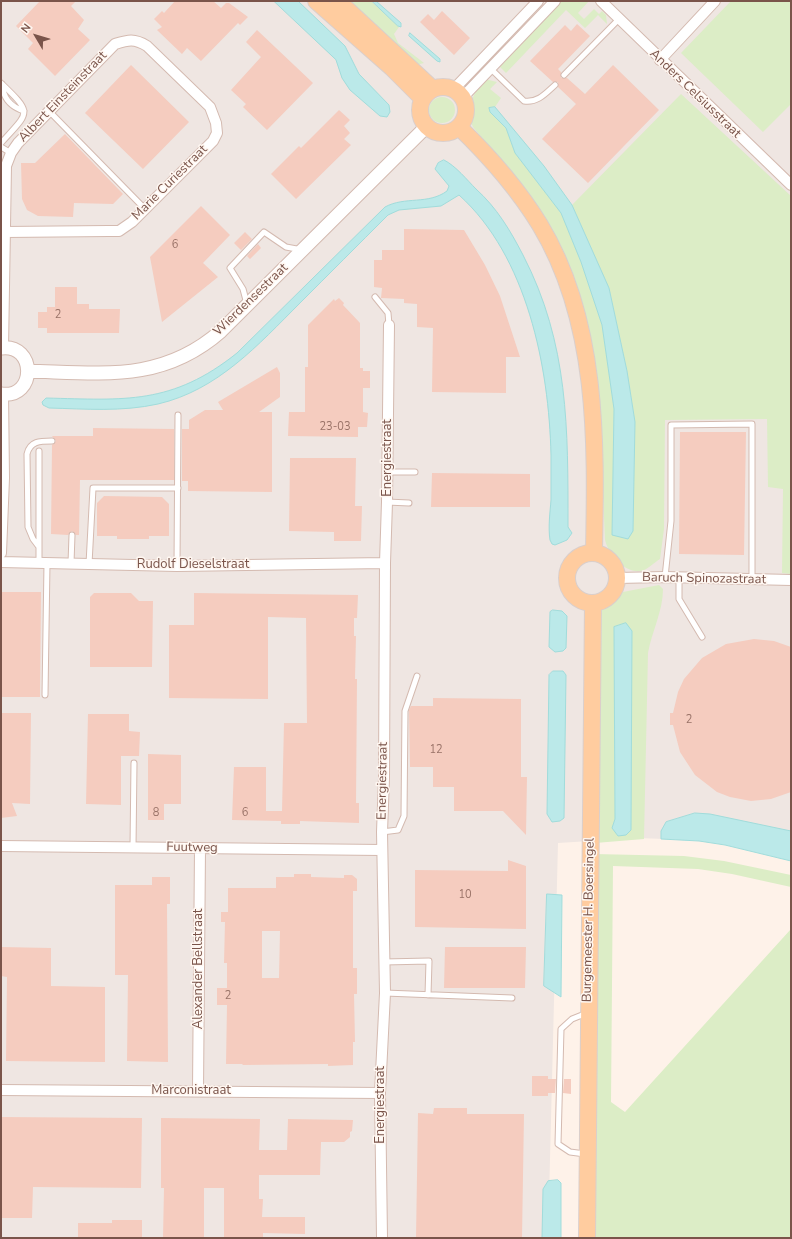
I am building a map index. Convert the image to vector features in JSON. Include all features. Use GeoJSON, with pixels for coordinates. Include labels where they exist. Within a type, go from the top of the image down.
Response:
{"type":"FeatureCollection","features":[{"type":"Feature","properties":{"kind":"main road"},"geometry":{"type":"LineString","coordinates":[[316,1],[392,68],[427,94]]}},
{"type":"Feature","properties":{"kind":"main road"},"geometry":{"type":"LineString","coordinates":[[338,1],[427,94]]}},
{"type":"Feature","properties":{"kind":"main road"},"geometry":{"type":"LineString","coordinates":[[445,86],[459,93],[466,112],[464,121],[459,127],[448,133],[441,133],[434,132],[426,126],[419,113],[427,94],[445,86]]}},
{"type":"Feature","properties":{"kind":"main road"},"geometry":{"type":"LineString","coordinates":[[459,127],[479,147],[518,194],[540,226],[565,278],[580,328],[588,371],[595,472],[594,553]]}},
{"type":"Feature","properties":{"kind":"main road"},"geometry":{"type":"LineString","coordinates":[[594,553],[606,557],[610,561],[616,572],[617,578],[616,584],[610,595],[605,599],[593,603],[582,600],[573,593],[568,578],[574,562],[583,555],[594,553]]}},
{"type":"Feature","properties":{"kind":"main road","name":"Burgemeester H. Boersingel"},"geometry":{"type":"LineString","coordinates":[[587,1238],[593,603]]}},
{"type":"Feature","properties":{"kind":"street"},"geometry":{"type":"LineString","coordinates":[[459,93],[538,1]]}},
{"type":"Feature","properties":{"kind":"street"},"geometry":{"type":"LineString","coordinates":[[459,93],[490,68],[556,1]]}},
{"type":"Feature","properties":{"kind":"street","name":"Anders Celsiusstraat"},"geometry":{"type":"LineString","coordinates":[[601,1],[791,186]]}},
{"type":"Feature","properties":{"kind":"street"},"geometry":{"type":"LineString","coordinates":[[660,60],[715,1]]}},
{"type":"Feature","properties":{"kind":"street","name":"Albert Einsteinstraat"},"geometry":{"type":"LineString","coordinates":[[2,348],[3,232],[6,166],[10,153],[115,44],[138,40],[147,46]]}},
{"type":"Feature","properties":{"kind":"street","name":"Marie Curiestraat"},"geometry":{"type":"LineString","coordinates":[[3,232],[119,231],[132,222],[213,141],[217,132],[216,123],[210,107],[147,46]]}},
{"type":"Feature","properties":{"kind":"street","name":"Wierdensestraat"},"geometry":{"type":"LineString","coordinates":[[28,371],[113,373],[137,371],[162,365],[206,345],[426,126]]}},
{"type":"Feature","properties":{"kind":"street","name":"Energiestraat"},"geometry":{"type":"LineString","coordinates":[[382,1238],[380,1093],[384,962],[382,832],[384,778],[385,563],[388,472],[389,325]]}},
{"type":"Feature","properties":{"kind":"street"},"geometry":{"type":"LineString","coordinates":[[1,553],[4,478],[2,394],[16,392],[21,388],[25,383],[28,371],[25,359],[21,354],[16,350],[2,348]]}},
{"type":"Feature","properties":{"kind":"street","name":"Rudolf Dieselstraat"},"geometry":{"type":"LineString","coordinates":[[1,562],[177,566],[385,563]]}},
{"type":"Feature","properties":{"kind":"street","name":"Baruch Spinozastraat"},"geometry":{"type":"LineString","coordinates":[[617,578],[665,577],[791,580]]}},
{"type":"Feature","properties":{"kind":"street","name":"Fuutweg"},"geometry":{"type":"LineString","coordinates":[[1,846],[382,850]]}},
{"type":"Feature","properties":{"kind":"street","name":"Alexander Bellstraat"},"geometry":{"type":"LineString","coordinates":[[198,1090],[200,848]]}},
{"type":"Feature","properties":{"kind":"street","name":"Marconistraat"},"geometry":{"type":"LineString","coordinates":[[1,1090],[198,1090],[380,1093]]}},
{"type":"Feature","properties":{"kind":"lane"},"geometry":{"type":"LineString","coordinates":[[564,75],[619,19]]}},
{"type":"Feature","properties":{"kind":"lane"},"geometry":{"type":"LineString","coordinates":[[490,68],[524,101],[530,102],[541,98],[555,85]]}},
{"type":"Feature","properties":{"kind":"lane"},"geometry":{"type":"LineString","coordinates":[[1,143],[25,116],[22,103],[2,83]]}},
{"type":"Feature","properties":{"kind":"lane"},"geometry":{"type":"LineString","coordinates":[[2,83],[4,96],[16,108],[24,111]]}},
{"type":"Feature","properties":{"kind":"lane"},"geometry":{"type":"LineString","coordinates":[[49,111],[145,209]]}},
{"type":"Feature","properties":{"kind":"lane"},"geometry":{"type":"LineString","coordinates":[[1,146],[10,153]]}},
{"type":"Feature","properties":{"kind":"lane"},"geometry":{"type":"LineString","coordinates":[[247,305],[243,289],[230,268],[264,232],[286,247],[303,250]]}},
{"type":"Feature","properties":{"kind":"lane"},"geometry":{"type":"LineString","coordinates":[[375,297],[388,313],[389,325]]}},
{"type":"Feature","properties":{"kind":"lane"},"geometry":{"type":"LineString","coordinates":[[177,566],[178,416]]}},
{"type":"Feature","properties":{"kind":"lane"},"geometry":{"type":"LineString","coordinates":[[665,577],[671,521],[671,425],[752,424],[752,580]]}},
{"type":"Feature","properties":{"kind":"lane"},"geometry":{"type":"LineString","coordinates":[[40,547],[33,539],[28,527],[27,454],[30,446],[36,442],[52,440]]}},
{"type":"Feature","properties":{"kind":"lane"},"geometry":{"type":"LineString","coordinates":[[39,451],[40,547],[43,563],[45,695]]}},
{"type":"Feature","properties":{"kind":"lane"},"geometry":{"type":"LineString","coordinates":[[388,472],[415,472]]}},
{"type":"Feature","properties":{"kind":"lane"},"geometry":{"type":"LineString","coordinates":[[89,564],[93,488],[178,488]]}},
{"type":"Feature","properties":{"kind":"lane"},"geometry":{"type":"LineString","coordinates":[[387,502],[408,503]]}},
{"type":"Feature","properties":{"kind":"lane"},"geometry":{"type":"LineString","coordinates":[[71,563],[72,535]]}},
{"type":"Feature","properties":{"kind":"lane"},"geometry":{"type":"LineString","coordinates":[[679,578],[680,602],[702,637]]}},
{"type":"Feature","properties":{"kind":"lane"},"geometry":{"type":"LineString","coordinates":[[382,832],[398,830],[404,816],[405,711],[417,676]]}},
{"type":"Feature","properties":{"kind":"lane"},"geometry":{"type":"LineString","coordinates":[[133,847],[134,763]]}},
{"type":"Feature","properties":{"kind":"lane"},"geometry":{"type":"LineString","coordinates":[[384,962],[429,961],[428,994]]}},
{"type":"Feature","properties":{"kind":"lane"},"geometry":{"type":"LineString","coordinates":[[384,993],[512,998]]}},
{"type":"Feature","properties":{"kind":"lane"},"geometry":{"type":"LineString","coordinates":[[587,1154],[570,1152],[558,1144],[561,1030],[572,1019],[588,1012]]}},
{"type":"Feature","properties":{"kind":"shaded area"},"geometry":{"type":"Polygon","coordinates":[[[1,1],[791,1],[791,858],[717,841],[638,838],[558,843],[548,1238],[1,1238],[1,1]]]}},
{"type":"Feature","properties":{"kind":"green space"},"geometry":{"type":"Polygon","coordinates":[[[345,1],[371,1],[399,27],[394,34],[398,43],[424,63],[412,66],[345,1]]]}},
{"type":"Feature","properties":{"kind":"green space"},"geometry":{"type":"Polygon","coordinates":[[[560,1],[589,1],[578,13],[584,19],[594,9],[599,14],[602,11],[606,15],[607,24],[598,15],[585,28],[566,10],[506,73],[498,65],[560,1]]]}},
{"type":"Feature","properties":{"kind":"green space"},"geometry":{"type":"Polygon","coordinates":[[[731,1],[791,1],[791,104],[763,132],[681,53],[731,1]]]}},
{"type":"Feature","properties":{"kind":"green space"},"geometry":{"type":"Polygon","coordinates":[[[485,79],[497,82],[490,89],[501,98],[495,107],[489,108],[490,112],[506,128],[515,153],[561,213],[581,262],[602,325],[614,409],[612,535],[633,531],[635,422],[627,371],[609,288],[572,205],[681,94],[791,196],[791,574],[782,573],[783,489],[768,487],[767,419],[665,420],[664,529],[660,559],[648,568],[641,571],[635,571],[618,562],[610,551],[605,540],[598,381],[590,359],[583,322],[501,161],[473,127],[470,108],[474,95],[485,79]]]}},
{"type":"Feature","properties":{"kind":"green space"},"geometry":{"type":"Polygon","coordinates":[[[442,97],[451,101],[455,110],[451,119],[442,123],[433,119],[429,110],[433,101],[442,97]]]}},
{"type":"Feature","properties":{"kind":"green space"},"geometry":{"type":"Polygon","coordinates":[[[659,585],[663,589],[663,597],[648,653],[644,839],[595,843],[598,612],[623,592],[659,585]],[[614,627],[615,819],[612,828],[631,830],[614,627]]]}},
{"type":"Feature","properties":{"kind":"green space"},"geometry":{"type":"Polygon","coordinates":[[[594,854],[684,856],[724,861],[791,875],[791,887],[732,874],[698,869],[613,866],[611,1102],[625,1112],[791,929],[791,1238],[593,1238],[594,854]]]}},
{"type":"Feature","properties":{"kind":"water"},"geometry":{"type":"Polygon","coordinates":[[[274,1],[298,1],[345,46],[359,74],[389,105],[390,112],[387,117],[380,116],[350,90],[342,78],[336,60],[274,1]]]}},
{"type":"Feature","properties":{"kind":"water"},"geometry":{"type":"Polygon","coordinates":[[[372,1],[376,1],[401,23],[401,27],[398,26],[372,1]]]}},
{"type":"Feature","properties":{"kind":"water"},"geometry":{"type":"Polygon","coordinates":[[[410,33],[440,59],[440,62],[409,36],[410,33]]]}},
{"type":"Feature","properties":{"kind":"water"},"geometry":{"type":"Polygon","coordinates":[[[495,107],[544,166],[572,205],[609,288],[627,371],[635,422],[633,531],[628,539],[612,535],[614,409],[602,325],[581,262],[561,213],[515,153],[506,128],[490,112],[489,108],[495,107]]]}},
{"type":"Feature","properties":{"kind":"water"},"geometry":{"type":"Polygon","coordinates":[[[444,160],[461,173],[490,204],[502,220],[523,255],[538,288],[549,321],[563,388],[566,421],[568,527],[572,533],[567,540],[555,545],[552,544],[550,540],[551,455],[549,421],[539,350],[530,315],[517,281],[502,249],[482,220],[459,195],[441,206],[399,210],[388,215],[269,335],[236,364],[200,388],[180,397],[144,407],[104,409],[49,408],[43,405],[42,402],[46,398],[100,399],[147,396],[169,391],[191,382],[213,370],[237,353],[385,207],[400,202],[432,198],[447,191],[449,186],[435,169],[438,163],[444,160]]]}},
{"type":"Feature","properties":{"kind":"water"},"geometry":{"type":"Polygon","coordinates":[[[553,610],[562,611],[567,616],[566,648],[563,651],[555,652],[549,647],[550,612],[553,610]]]}},
{"type":"Feature","properties":{"kind":"water"},"geometry":{"type":"Polygon","coordinates":[[[626,623],[632,631],[631,830],[626,835],[618,836],[612,828],[615,819],[614,627],[626,623]]]}},
{"type":"Feature","properties":{"kind":"water"},"geometry":{"type":"Polygon","coordinates":[[[553,671],[563,671],[566,675],[564,818],[560,821],[552,822],[547,814],[549,675],[553,671]]]}},
{"type":"Feature","properties":{"kind":"water"},"geometry":{"type":"Polygon","coordinates":[[[695,813],[710,814],[791,831],[791,861],[725,845],[699,841],[661,839],[661,831],[666,822],[695,813]]]}},
{"type":"Feature","properties":{"kind":"water"},"geometry":{"type":"Polygon","coordinates":[[[547,894],[562,895],[561,997],[544,986],[547,894]]]}},
{"type":"Feature","properties":{"kind":"water"},"geometry":{"type":"Polygon","coordinates":[[[558,1180],[561,1183],[561,1238],[542,1238],[543,1189],[548,1181],[558,1180]]]}},
{"type":"Feature","properties":{"kind":"building"},"geometry":{"type":"Polygon","coordinates":[[[40,1],[76,1],[71,6],[84,20],[78,29],[90,40],[55,76],[28,49],[33,43],[16,26],[40,1]]]}},
{"type":"Feature","properties":{"kind":"building"},"geometry":{"type":"Polygon","coordinates":[[[175,1],[213,1],[221,8],[226,3],[229,3],[248,17],[240,25],[238,23],[201,61],[187,48],[182,54],[157,30],[162,27],[154,19],[162,11],[164,13],[175,1]]]}},
{"type":"Feature","properties":{"kind":"building"},"geometry":{"type":"Polygon","coordinates":[[[442,11],[470,38],[454,55],[420,22],[428,14],[434,20],[442,11]]]}},
{"type":"Feature","properties":{"kind":"building"},"geometry":{"type":"Polygon","coordinates":[[[577,24],[590,36],[558,69],[561,72],[561,78],[567,78],[585,94],[613,65],[659,110],[588,183],[542,139],[576,104],[558,87],[558,82],[553,82],[530,61],[565,25],[571,31],[577,24]]]}},
{"type":"Feature","properties":{"kind":"building"},"geometry":{"type":"Polygon","coordinates":[[[257,30],[313,83],[267,130],[243,107],[246,104],[231,90],[261,57],[246,42],[257,30]]]}},
{"type":"Feature","properties":{"kind":"building"},"geometry":{"type":"Polygon","coordinates":[[[131,65],[189,122],[143,169],[85,113],[131,65]]]}},
{"type":"Feature","properties":{"kind":"building"},"geometry":{"type":"Polygon","coordinates":[[[339,110],[350,120],[344,126],[350,133],[344,139],[351,145],[296,199],[271,174],[299,146],[301,148],[339,110]]]}},
{"type":"Feature","properties":{"kind":"building"},"geometry":{"type":"Polygon","coordinates":[[[65,134],[123,194],[113,204],[74,203],[73,217],[38,216],[27,210],[22,199],[21,163],[35,163],[65,134]]]}},
{"type":"Feature","properties":{"kind":"building"},"geometry":{"type":"Polygon","coordinates":[[[201,206],[230,235],[203,263],[218,277],[162,322],[150,257],[201,206]]]}},
{"type":"Feature","properties":{"kind":"building"},"geometry":{"type":"Polygon","coordinates":[[[404,229],[464,230],[485,265],[500,296],[520,357],[506,357],[506,393],[432,392],[433,328],[417,327],[417,304],[404,303],[404,299],[381,298],[382,288],[374,287],[374,260],[382,260],[382,250],[404,250],[404,229]]]}},
{"type":"Feature","properties":{"kind":"building"},"geometry":{"type":"Polygon","coordinates":[[[245,232],[252,239],[241,250],[234,243],[245,232]]]}},
{"type":"Feature","properties":{"kind":"building"},"geometry":{"type":"Polygon","coordinates":[[[258,244],[261,248],[250,259],[247,256],[258,244]]]}},
{"type":"Feature","properties":{"kind":"building"},"geometry":{"type":"Polygon","coordinates":[[[55,287],[77,287],[77,304],[89,304],[89,309],[120,309],[119,333],[47,333],[47,328],[38,328],[38,312],[47,312],[47,307],[55,307],[55,287]]]}},
{"type":"Feature","properties":{"kind":"building"},"geometry":{"type":"Polygon","coordinates":[[[339,298],[344,303],[343,305],[360,323],[360,368],[363,368],[363,371],[370,371],[370,388],[363,388],[363,412],[368,413],[367,427],[358,427],[358,437],[288,436],[289,412],[305,412],[305,367],[308,367],[308,325],[334,299],[335,301],[339,298]]]}},
{"type":"Feature","properties":{"kind":"building"},"geometry":{"type":"Polygon","coordinates":[[[277,367],[280,373],[280,397],[259,412],[272,412],[272,492],[188,491],[188,481],[182,481],[182,429],[189,429],[189,420],[205,410],[223,410],[218,402],[277,367]]]}},
{"type":"Feature","properties":{"kind":"building"},"geometry":{"type":"Polygon","coordinates":[[[93,428],[174,429],[174,480],[80,480],[79,535],[76,535],[72,531],[68,535],[51,534],[52,445],[56,441],[52,436],[93,436],[93,428]]]}},
{"type":"Feature","properties":{"kind":"building"},"geometry":{"type":"Polygon","coordinates":[[[680,432],[746,432],[744,555],[679,554],[680,432]]]}},
{"type":"Feature","properties":{"kind":"building"},"geometry":{"type":"Polygon","coordinates":[[[290,458],[356,458],[355,506],[362,506],[361,541],[334,541],[334,532],[289,531],[290,458]]]}},
{"type":"Feature","properties":{"kind":"building"},"geometry":{"type":"Polygon","coordinates":[[[432,473],[530,474],[530,507],[431,507],[432,473]]]}},
{"type":"Feature","properties":{"kind":"building"},"geometry":{"type":"Polygon","coordinates":[[[104,496],[162,497],[169,504],[169,536],[149,536],[149,539],[117,539],[117,536],[97,536],[97,503],[104,496]]]}},
{"type":"Feature","properties":{"kind":"building"},"geometry":{"type":"Polygon","coordinates":[[[1,592],[41,592],[40,697],[1,697],[1,592]]]}},
{"type":"Feature","properties":{"kind":"building"},"geometry":{"type":"Polygon","coordinates":[[[94,593],[131,593],[139,601],[153,601],[152,667],[90,667],[90,597],[94,593]]]}},
{"type":"Feature","properties":{"kind":"building"},"geometry":{"type":"Polygon","coordinates":[[[194,593],[358,595],[357,618],[354,618],[354,636],[356,636],[355,679],[357,679],[356,803],[359,803],[359,823],[300,821],[300,824],[281,824],[281,821],[232,820],[234,767],[266,767],[266,811],[282,811],[284,723],[307,723],[306,618],[268,617],[268,699],[169,698],[169,625],[194,625],[194,593]]]}},
{"type":"Feature","properties":{"kind":"building"},"geometry":{"type":"Polygon","coordinates":[[[754,639],[774,641],[791,647],[791,792],[771,799],[751,801],[730,797],[717,792],[695,775],[680,752],[673,725],[670,725],[670,713],[673,713],[678,692],[684,679],[702,658],[726,644],[754,639]]]}},
{"type":"Feature","properties":{"kind":"building"},"geometry":{"type":"Polygon","coordinates":[[[433,698],[521,699],[521,777],[527,777],[526,835],[503,811],[454,811],[454,787],[433,787],[433,767],[410,767],[409,710],[411,706],[433,706],[433,698]]]}},
{"type":"Feature","properties":{"kind":"building"},"geometry":{"type":"Polygon","coordinates":[[[1,713],[31,713],[30,804],[12,803],[17,816],[1,818],[1,713]]]}},
{"type":"Feature","properties":{"kind":"building"},"geometry":{"type":"Polygon","coordinates":[[[88,714],[129,714],[129,731],[140,732],[139,756],[121,756],[121,805],[86,804],[88,714]]]}},
{"type":"Feature","properties":{"kind":"building"},"geometry":{"type":"Polygon","coordinates":[[[148,754],[181,755],[181,804],[164,804],[164,820],[148,820],[148,754]]]}},
{"type":"Feature","properties":{"kind":"building"},"geometry":{"type":"Polygon","coordinates":[[[508,860],[526,866],[526,929],[415,927],[415,870],[508,871],[508,860]]]}},
{"type":"Feature","properties":{"kind":"building"},"geometry":{"type":"Polygon","coordinates":[[[294,874],[311,874],[311,877],[344,878],[344,875],[352,875],[357,879],[357,891],[353,891],[353,968],[357,968],[357,994],[354,994],[355,1042],[353,1042],[353,1065],[226,1064],[227,1005],[217,1005],[217,988],[227,988],[227,963],[224,963],[225,922],[221,922],[221,912],[228,912],[228,888],[276,888],[276,877],[294,877],[294,874]],[[262,931],[262,978],[279,978],[280,931],[262,931]]]}},
{"type":"Feature","properties":{"kind":"building"},"geometry":{"type":"Polygon","coordinates":[[[152,877],[170,877],[170,904],[167,904],[168,1062],[127,1061],[128,975],[115,975],[115,885],[152,885],[152,877]]]}},
{"type":"Feature","properties":{"kind":"building"},"geometry":{"type":"Polygon","coordinates":[[[1,947],[51,948],[51,986],[105,987],[105,1062],[6,1061],[7,977],[1,976],[1,947]]]}},
{"type":"Feature","properties":{"kind":"building"},"geometry":{"type":"Polygon","coordinates":[[[445,947],[526,947],[525,988],[444,988],[445,947]]]}},
{"type":"Feature","properties":{"kind":"building"},"geometry":{"type":"Polygon","coordinates":[[[532,1076],[548,1076],[548,1079],[556,1079],[555,1093],[548,1093],[548,1096],[532,1096],[532,1076]]]}},
{"type":"Feature","properties":{"kind":"building"},"geometry":{"type":"Polygon","coordinates":[[[564,1079],[571,1079],[571,1094],[563,1093],[564,1079]]]}},
{"type":"Feature","properties":{"kind":"building"},"geometry":{"type":"Polygon","coordinates":[[[434,1108],[467,1108],[467,1114],[524,1114],[522,1238],[416,1238],[418,1113],[433,1114],[434,1108]]]}},
{"type":"Feature","properties":{"kind":"building"},"geometry":{"type":"Polygon","coordinates":[[[1,1117],[142,1118],[141,1188],[33,1187],[32,1218],[1,1218],[1,1117]]]}},
{"type":"Feature","properties":{"kind":"building"},"geometry":{"type":"Polygon","coordinates":[[[161,1118],[260,1119],[259,1150],[287,1150],[288,1119],[353,1120],[350,1137],[344,1142],[321,1142],[320,1175],[259,1175],[259,1199],[263,1199],[262,1217],[305,1217],[305,1234],[263,1233],[263,1238],[224,1238],[224,1188],[204,1188],[204,1238],[163,1238],[164,1188],[161,1188],[161,1118]]]}},
{"type":"Feature","properties":{"kind":"building"},"geometry":{"type":"Polygon","coordinates":[[[112,1220],[142,1220],[142,1238],[78,1238],[78,1223],[112,1223],[112,1220]]]}}]}
